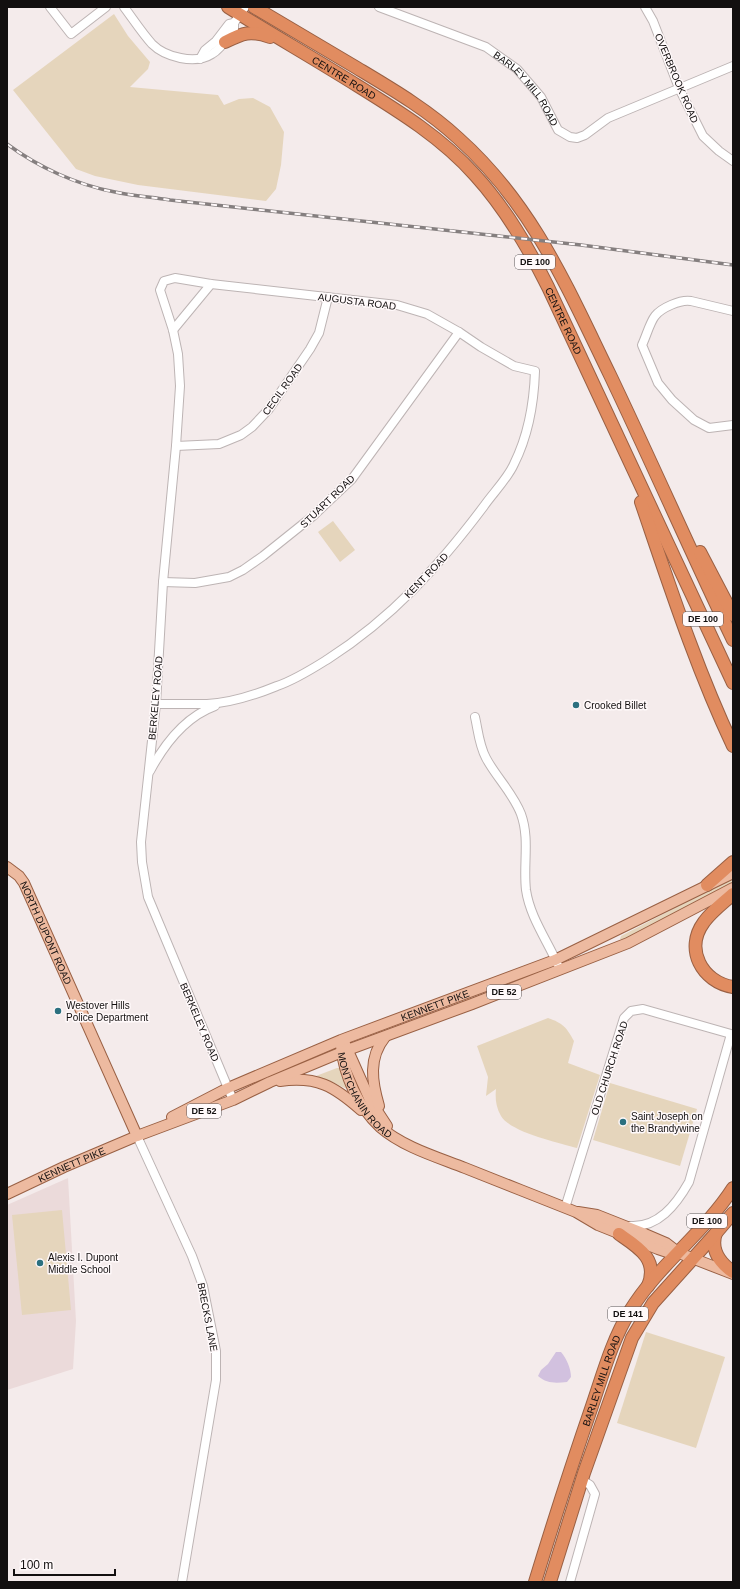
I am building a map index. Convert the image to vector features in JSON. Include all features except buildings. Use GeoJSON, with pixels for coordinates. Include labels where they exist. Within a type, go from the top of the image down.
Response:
{"type":"FeatureCollection","features":[{"type":"Feature","properties":{"kind":"highway","name":"CENTRE ROAD"},"geometry":{"type":"LineString","coordinates":[[228,7],[402,113],[430,133],[469,169],[490,193],[523,240],[539,269],[733,682]]}},
{"type":"Feature","properties":{"kind":"highway","name":"CENTRE ROAD"},"geometry":{"type":"LineString","coordinates":[[254,7],[400,94],[432,116],[460,140],[500,182],[522,210],[551,256],[624,405],[733,640]]}},
{"type":"Feature","properties":{"kind":"highway"},"geometry":{"type":"LineString","coordinates":[[269,7],[296,25],[300,31],[300,35]]}},
{"type":"Feature","properties":{"kind":"highway"},"geometry":{"type":"LineString","coordinates":[[224,42],[249,32],[260,33],[283,40]]}},
{"type":"Feature","properties":{"kind":"highway"},"geometry":{"type":"LineString","coordinates":[[624,405],[648,445],[733,615]]}},
{"type":"Feature","properties":{"kind":"highway"},"geometry":{"type":"LineString","coordinates":[[622,446],[694,653],[716,712],[733,746]]}},
{"type":"Feature","properties":{"kind":"highway"},"geometry":{"type":"LineString","coordinates":[[707,885],[733,862]]}},
{"type":"Feature","properties":{"kind":"highway"},"geometry":{"type":"LineString","coordinates":[[733,894],[704,922],[697,935],[695,951],[701,968],[709,978],[722,986],[733,987]]}},
{"type":"Feature","properties":{"kind":"highway","name":"BARLEY MILL ROAD"},"geometry":{"type":"LineString","coordinates":[[535,1582],[570,1470],[620,1328],[631,1309],[648,1286],[679,1253],[733,1188]]}},
{"type":"Feature","properties":{"kind":"highway","name":"BARLEY MILL ROAD"},"geometry":{"type":"LineString","coordinates":[[550,1582],[582,1480],[632,1338],[653,1303],[733,1213]]}},
{"type":"Feature","properties":{"kind":"highway"},"geometry":{"type":"LineString","coordinates":[[618,1228],[647,1257],[650,1274],[648,1286]]}},
{"type":"Feature","properties":{"kind":"highway"},"geometry":{"type":"LineString","coordinates":[[716,1233],[714,1246],[717,1255],[724,1265],[733,1273]]}},
{"type":"Feature","properties":{"kind":"highway"},"geometry":{"type":"LineString","coordinates":[[582,1480],[577,1473],[577,1466],[595,1410],[598,1387]]}},
{"type":"Feature","properties":{"kind":"main road","name":"NORTH DUPONT ROAD"},"geometry":{"type":"LineString","coordinates":[[7,867],[19,876],[24,883],[137,1136]]}},
{"type":"Feature","properties":{"kind":"main road","name":"KENNETT PIKE"},"geometry":{"type":"LineString","coordinates":[[137,1136],[228,1088],[341,1040],[555,960],[733,872]]}},
{"type":"Feature","properties":{"kind":"main road","name":"KENNETT PIKE"},"geometry":{"type":"LineString","coordinates":[[7,1194],[87,1157],[137,1136],[233,1100],[270,1082],[345,1051],[628,943],[733,888]]}},
{"type":"Feature","properties":{"kind":"main road"},"geometry":{"type":"LineString","coordinates":[[379,1122],[372,1076],[375,1053],[379,1044],[385,1037]]}},
{"type":"Feature","properties":{"kind":"main road","name":"MONTCHANIN ROAD"},"geometry":{"type":"LineString","coordinates":[[341,1040],[345,1051],[347,1074],[353,1090],[361,1103],[379,1122],[382,1128],[405,1143],[576,1212],[598,1225],[618,1228],[660,1250],[679,1253],[733,1273]]}},
{"type":"Feature","properties":{"kind":"main road"},"geometry":{"type":"LineString","coordinates":[[270,1082],[296,1080],[324,1084],[347,1097],[379,1122]]}},
{"type":"Feature","properties":{"kind":"street"},"geometry":{"type":"LineString","coordinates":[[50,7],[70,34],[106,7]]}},
{"type":"Feature","properties":{"kind":"street"},"geometry":{"type":"LineString","coordinates":[[124,7],[153,44],[164,52],[176,57],[200,59],[212,54],[224,42],[234,29],[240,15]]}},
{"type":"Feature","properties":{"kind":"street","name":"BARLEY MILL ROAD"},"geometry":{"type":"LineString","coordinates":[[379,7],[486,47],[522,74],[541,97],[558,130],[570,137],[577,138],[585,135],[608,118],[733,66]]}},
{"type":"Feature","properties":{"kind":"street","name":"OVERBROOK ROAD"},"geometry":{"type":"LineString","coordinates":[[645,7],[653,21],[680,88],[703,136],[719,151],[733,161]]}},
{"type":"Feature","properties":{"kind":"street"},"geometry":{"type":"LineString","coordinates":[[200,59],[205,50],[216,41],[229,24],[240,15]]}},
{"type":"Feature","properties":{"kind":"street","name":"AUGUSTA ROAD"},"geometry":{"type":"LineString","coordinates":[[164,281],[175,278],[211,284],[398,305],[427,314],[514,366],[535,371]]}},
{"type":"Feature","properties":{"kind":"street","name":"BERKELEY ROAD"},"geometry":{"type":"LineString","coordinates":[[164,281],[160,290],[173,330],[178,354],[180,386],[163,582],[156,704],[141,842],[142,862],[148,897],[233,1100]]}},
{"type":"Feature","properties":{"kind":"street"},"geometry":{"type":"LineString","coordinates":[[173,330],[211,284]]}},
{"type":"Feature","properties":{"kind":"street","name":"CECIL ROAD"},"geometry":{"type":"LineString","coordinates":[[176,446],[202,446],[219,444],[241,435],[252,427],[269,409],[310,349],[319,333],[328,297]]}},
{"type":"Feature","properties":{"kind":"street"},"geometry":{"type":"LineString","coordinates":[[733,311],[691,301],[681,301],[666,307],[655,316],[642,345],[658,383],[672,400],[694,420],[709,428],[733,425]]}},
{"type":"Feature","properties":{"kind":"street","name":"STUART ROAD"},"geometry":{"type":"LineString","coordinates":[[163,582],[195,583],[228,577],[242,570],[263,556],[313,516],[352,479],[459,332]]}},
{"type":"Feature","properties":{"kind":"street","name":"KENT ROAD"},"geometry":{"type":"LineString","coordinates":[[156,704],[208,704],[248,696],[279,686],[310,670],[346,647],[384,617],[438,565],[514,466],[525,438],[534,390],[535,371]]}},
{"type":"Feature","properties":{"kind":"street","name":"KENT ROAD"},"geometry":{"type":"LineString","coordinates":[[148,775],[162,749],[190,720],[206,709],[229,700]]}},
{"type":"Feature","properties":{"kind":"street"},"geometry":{"type":"LineString","coordinates":[[475,717],[479,737],[486,757],[512,796],[523,821],[526,842],[527,896],[533,915],[560,970]]}},
{"type":"Feature","properties":{"kind":"street","name":"OLD CHURCH ROAD"},"geometry":{"type":"LineString","coordinates":[[565,1208],[624,1018],[632,1010],[643,1009],[732,1031],[689,1182],[677,1201],[654,1222],[640,1227],[630,1226],[618,1228]]}},
{"type":"Feature","properties":{"kind":"street","name":"BRECKS LANE"},"geometry":{"type":"LineString","coordinates":[[137,1136],[192,1256],[203,1286],[216,1351],[216,1380],[182,1582]]}},
{"type":"Feature","properties":{"kind":"street"},"geometry":{"type":"LineString","coordinates":[[570,1582],[595,1494],[590,1485],[582,1480]]}},
{"type":"Feature","properties":{"kind":"shaded area"},"geometry":{"type":"Polygon","coordinates":[[[114,14],[128,36],[150,62],[148,69],[130,87],[218,95],[224,105],[239,99],[253,98],[270,107],[284,132],[281,165],[276,189],[266,201],[138,185],[95,176],[76,169],[13,90],[114,14]]]}},
{"type":"Feature","properties":{"kind":"shaded area"},"geometry":{"type":"Polygon","coordinates":[[[333,521],[355,550],[340,562],[318,532],[333,521]]]}},
{"type":"Feature","properties":{"kind":"shaded area"},"geometry":{"type":"Polygon","coordinates":[[[733,878],[733,883],[623,940],[620,939],[621,936],[733,878]]]}},
{"type":"Feature","properties":{"kind":"shaded area"},"geometry":{"type":"Polygon","coordinates":[[[548,1018],[564,1026],[574,1041],[568,1063],[600,1075],[577,1148],[547,1140],[514,1127],[506,1122],[499,1113],[496,1103],[496,1089],[486,1096],[488,1077],[477,1046],[548,1018]]]}},
{"type":"Feature","properties":{"kind":"shaded area"},"geometry":{"type":"Polygon","coordinates":[[[340,1068],[342,1078],[347,1089],[316,1076],[340,1068]]]}},
{"type":"Feature","properties":{"kind":"shaded area"},"geometry":{"type":"Polygon","coordinates":[[[610,1083],[697,1109],[680,1166],[593,1140],[610,1083]]]}},
{"type":"Feature","properties":{"kind":"shaded area","name":"Alexis I. Dupont Middle School"},"geometry":{"type":"Polygon","coordinates":[[[68,1178],[76,1321],[73,1369],[7,1390],[7,1205],[68,1178]]]}},
{"type":"Feature","properties":{"kind":"shaded area"},"geometry":{"type":"Polygon","coordinates":[[[62,1210],[71,1310],[22,1315],[12,1215],[62,1210]]]}},
{"type":"Feature","properties":{"kind":"shaded area"},"geometry":{"type":"Polygon","coordinates":[[[646,1332],[725,1357],[696,1448],[617,1423],[646,1332]]]}},
{"type":"Feature","properties":{"kind":"shaded area"},"geometry":{"type":"Polygon","coordinates":[[[556,1352],[561,1352],[568,1364],[571,1377],[567,1382],[548,1382],[538,1376],[556,1352]]]}},
{"type":"Feature","properties":{"kind":"railway"},"geometry":{"type":"LineString","coordinates":[[7,144],[32,160],[72,180],[101,189],[129,195],[581,245],[733,265]]}},
{"type":"Feature","properties":{"kind":"place","name":"Crooked Billet"},"geometry":{"type":"Point","coordinates":[576,705]}},
{"type":"Feature","properties":{"kind":"place","name":"Westover Hills Police Department"},"geometry":{"type":"Point","coordinates":[58,1011]}},
{"type":"Feature","properties":{"kind":"place","name":"Saint Joseph on the Brandywine"},"geometry":{"type":"Point","coordinates":[623,1122]}},
{"type":"Feature","properties":{"kind":"place","name":"Alexis I. Dupont Middle School"},"geometry":{"type":"Point","coordinates":[40,1263]}}]}
